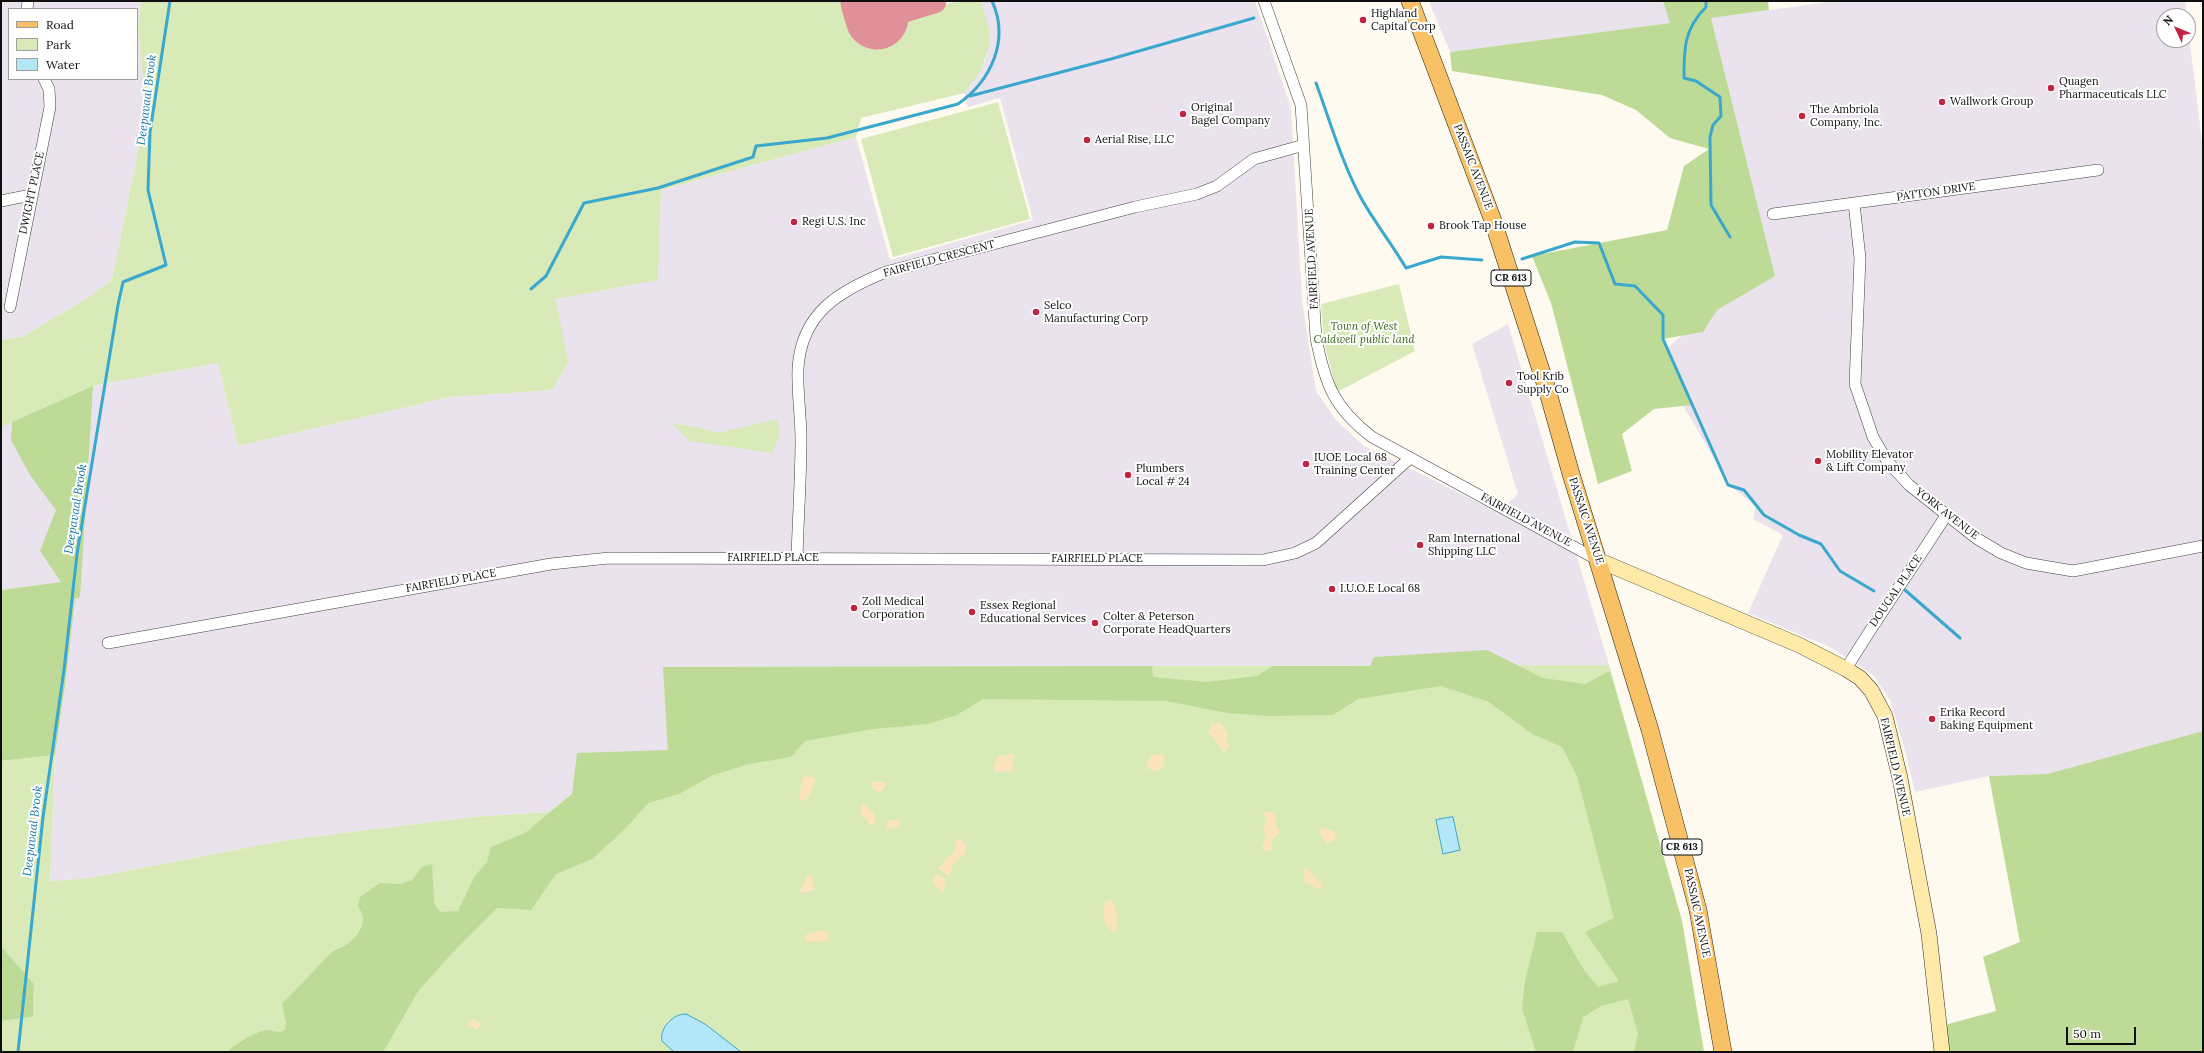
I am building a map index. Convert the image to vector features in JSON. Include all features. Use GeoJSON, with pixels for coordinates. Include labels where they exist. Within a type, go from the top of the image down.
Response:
{"type":"FeatureCollection","features":[{"type":"Feature","properties":{"kind":"main road","name":"PASSAIC AVENUE"},"geometry":{"type":"LineString","coordinates":[[1410,1],[1492,218],[1650,730],[1698,910],[1723,1052]]}},
{"type":"Feature","properties":{"kind":"street","name":"FAIRFIELD AVENUE"},"geometry":{"type":"LineString","coordinates":[[1264,1],[1301,105],[1316,338],[1322,369],[1329,388],[1351,419],[1360,428],[1383,444],[1598,560],[1799,645],[1846,669],[1860,678],[1871,690],[1885,716],[1900,778],[1929,934],[1942,1052]]}},
{"type":"Feature","properties":{"kind":"street","name":"DWIGHT PLACE"},"geometry":{"type":"LineString","coordinates":[[10,307],[31,195],[50,107],[49,89],[44,80]]}},
{"type":"Feature","properties":{"kind":"street","name":"FAIRFIELD CRESCENT"},"geometry":{"type":"LineString","coordinates":[[797,558],[801,439],[798,370],[808,331],[815,316],[830,302],[849,288],[886,272],[1135,207],[1197,194],[1217,186],[1254,159],[1304,145]]}},
{"type":"Feature","properties":{"kind":"street","name":"PATTON DRIVE"},"geometry":{"type":"LineString","coordinates":[[1773,214],[2098,170]]}},
{"type":"Feature","properties":{"kind":"street"},"geometry":{"type":"LineString","coordinates":[[1,201],[31,195]]}},
{"type":"Feature","properties":{"kind":"street","name":"YORK AVENUE"},"geometry":{"type":"LineString","coordinates":[[1854,203],[1860,258],[1855,384],[1873,437],[1900,475],[1976,538],[2001,553],[2026,563],[2073,571],[2203,546]]}},
{"type":"Feature","properties":{"kind":"street","name":"FAIRFIELD PLACE"},"geometry":{"type":"LineString","coordinates":[[108,643],[551,564],[609,558],[1263,560],[1295,553],[1316,543],[1410,458]]}},
{"type":"Feature","properties":{"kind":"street","name":"DOUGAL PLACE"},"geometry":{"type":"LineString","coordinates":[[1846,669],[1878,616],[1918,560],[1947,514]]}},
{"type":"Feature","properties":{"kind":"shaded area"},"geometry":{"type":"Polygon","coordinates":[[[1,1],[141,1],[138,27],[146,112],[112,280],[89,297],[22,337],[1,340],[1,1]]]}},
{"type":"Feature","properties":{"kind":"shaded area"},"geometry":{"type":"Polygon","coordinates":[[[981,1],[1255,1],[1291,108],[1302,300],[1316,391],[1336,420],[1364,446],[1498,512],[1518,494],[1472,344],[1508,324],[1609,665],[663,667],[670,779],[572,794],[549,812],[472,817],[287,840],[90,878],[50,881],[55,755],[65,686],[61,582],[1,590],[1,427],[93,386],[218,363],[238,446],[450,397],[552,390],[568,363],[555,299],[658,280],[661,190],[856,137],[890,260],[1033,220],[1000,98],[968,107],[964,93],[981,71],[987,54],[989,29],[981,1]]]}},
{"type":"Feature","properties":{"kind":"shaded area"},"geometry":{"type":"Polygon","coordinates":[[[1429,1],[1669,1],[1677,22],[1450,52],[1429,1]]]}},
{"type":"Feature","properties":{"kind":"shaded area"},"geometry":{"type":"Polygon","coordinates":[[[1837,1],[2185,1],[2186,8],[2156,8],[2156,48],[2191,48],[2203,151],[2203,731],[2047,774],[1989,776],[1915,792],[1905,750],[1890,700],[1873,675],[1830,647],[1748,613],[1783,535],[1753,519],[1756,506],[1730,486],[1656,359],[1716,304],[1775,276],[1710,18],[1837,1]]]}},
{"type":"Feature","properties":{"kind":"green space"},"geometry":{"type":"Polygon","coordinates":[[[141,1],[853,1],[862,31],[957,1],[981,1],[989,29],[989,46],[981,71],[964,93],[861,118],[856,137],[661,190],[658,280],[556,299],[568,363],[552,390],[450,397],[238,446],[218,363],[93,386],[1,427],[1,340],[22,337],[89,297],[112,280],[146,112],[138,27],[141,1]]]}},
{"type":"Feature","properties":{"kind":"green space"},"geometry":{"type":"Polygon","coordinates":[[[1663,1],[1768,1],[1769,10],[1711,18],[1775,276],[1717,310],[1703,332],[1663,339],[1692,405],[1654,409],[1622,434],[1632,471],[1598,484],[1551,303],[1532,256],[1667,230],[1684,166],[1709,149],[1670,138],[1636,110],[1602,95],[1452,71],[1450,52],[1670,23],[1663,1]]]}},
{"type":"Feature","properties":{"kind":"green space"},"geometry":{"type":"Polygon","coordinates":[[[998,102],[1030,219],[893,257],[861,139],[998,102]]]}},
{"type":"Feature","properties":{"kind":"green space","name":"Town of West Caldwell public land"},"geometry":{"type":"Polygon","coordinates":[[[1399,284],[1415,351],[1337,392],[1324,342],[1321,304],[1399,284]]]}},
{"type":"Feature","properties":{"kind":"green space"},"geometry":{"type":"Polygon","coordinates":[[[93,386],[80,597],[75,599],[55,755],[1,761],[1,590],[61,582],[40,551],[56,510],[30,475],[11,440],[12,422],[93,386]]]}},
{"type":"Feature","properties":{"kind":"green space"},"geometry":{"type":"Polygon","coordinates":[[[777,419],[780,435],[772,453],[690,441],[671,423],[697,427],[718,433],[777,419]]]}},
{"type":"Feature","properties":{"kind":"green space"},"geometry":{"type":"Polygon","coordinates":[[[1487,650],[1543,678],[1585,684],[1610,671],[1682,921],[1704,1052],[1634,1052],[1638,1033],[1628,999],[1601,1006],[1583,1017],[1573,1052],[1536,1052],[1522,1008],[1525,981],[1537,932],[1562,932],[1584,970],[1598,987],[1619,981],[1585,932],[1614,918],[1577,776],[1562,747],[1532,734],[1489,702],[1441,686],[1358,699],[1333,715],[1269,716],[1228,713],[1165,701],[983,699],[957,715],[928,724],[873,729],[805,741],[791,757],[749,764],[713,775],[679,794],[648,803],[626,828],[592,859],[556,874],[531,910],[497,908],[455,950],[419,990],[383,1052],[228,1052],[240,1042],[262,1031],[266,1030],[278,1032],[285,1030],[286,1023],[282,1004],[333,951],[347,944],[358,934],[363,920],[362,914],[358,907],[360,897],[380,883],[401,884],[412,880],[422,867],[432,864],[434,903],[440,912],[458,911],[475,876],[487,862],[491,847],[525,833],[572,794],[577,753],[668,750],[663,667],[1152,666],[1153,677],[1207,682],[1257,676],[1273,666],[1370,666],[1374,657],[1487,650]]]}},
{"type":"Feature","properties":{"kind":"green space"},"geometry":{"type":"Polygon","coordinates":[[[1609,665],[1682,921],[1704,1052],[1,1052],[1,1021],[33,1017],[34,984],[1,946],[1,761],[55,755],[50,881],[90,878],[287,840],[472,817],[549,812],[572,794],[669,778],[663,667],[1609,665]]]}},
{"type":"Feature","properties":{"kind":"green space"},"geometry":{"type":"Polygon","coordinates":[[[2203,731],[2203,1052],[1942,1052],[1941,1026],[1996,1011],[1983,957],[2020,942],[1989,776],[2047,774],[2203,731]]]}},
{"type":"Feature","properties":{"kind":"green space"},"geometry":{"type":"Polygon","coordinates":[[[1,946],[34,984],[33,1017],[1,1021],[1,946]]]}},
{"type":"Feature","properties":{"kind":"sand"},"geometry":{"type":"Polygon","coordinates":[[[1212,723],[1221,723],[1228,734],[1226,741],[1230,746],[1224,752],[1208,732],[1212,723]]]}},
{"type":"Feature","properties":{"kind":"sand"},"geometry":{"type":"Polygon","coordinates":[[[1011,754],[1014,756],[1013,771],[995,772],[993,767],[998,756],[1011,754]]]}},
{"type":"Feature","properties":{"kind":"sand"},"geometry":{"type":"Polygon","coordinates":[[[1163,754],[1165,765],[1157,772],[1147,768],[1146,765],[1152,755],[1163,754]]]}},
{"type":"Feature","properties":{"kind":"sand"},"geometry":{"type":"Polygon","coordinates":[[[805,775],[809,777],[813,776],[816,780],[809,795],[802,802],[799,797],[802,779],[805,775]]]}},
{"type":"Feature","properties":{"kind":"sand"},"geometry":{"type":"Polygon","coordinates":[[[877,781],[885,782],[887,784],[883,790],[878,792],[871,787],[872,783],[877,781]]]}},
{"type":"Feature","properties":{"kind":"sand"},"geometry":{"type":"Polygon","coordinates":[[[862,804],[866,805],[875,813],[875,825],[870,824],[860,812],[862,804]]]}},
{"type":"Feature","properties":{"kind":"sand"},"geometry":{"type":"Polygon","coordinates":[[[1265,812],[1271,812],[1275,815],[1277,827],[1280,832],[1272,840],[1271,851],[1264,851],[1262,848],[1266,836],[1263,831],[1266,818],[1263,814],[1265,812]]]}},
{"type":"Feature","properties":{"kind":"sand"},"geometry":{"type":"Polygon","coordinates":[[[889,820],[899,820],[901,826],[888,830],[886,826],[889,820]]]}},
{"type":"Feature","properties":{"kind":"sand"},"geometry":{"type":"Polygon","coordinates":[[[1324,828],[1333,831],[1338,838],[1327,844],[1319,832],[1324,828]]]}},
{"type":"Feature","properties":{"kind":"sand"},"geometry":{"type":"Polygon","coordinates":[[[960,839],[967,845],[965,854],[953,864],[949,877],[938,868],[954,853],[956,840],[960,839]]]}},
{"type":"Feature","properties":{"kind":"sand"},"geometry":{"type":"Polygon","coordinates":[[[1307,868],[1321,882],[1321,888],[1316,889],[1311,884],[1305,882],[1303,870],[1307,868]]]}},
{"type":"Feature","properties":{"kind":"sand"},"geometry":{"type":"Polygon","coordinates":[[[938,873],[946,880],[943,893],[933,884],[933,878],[938,873]]]}},
{"type":"Feature","properties":{"kind":"sand"},"geometry":{"type":"Polygon","coordinates":[[[808,874],[812,876],[815,889],[801,893],[800,891],[808,874]]]}},
{"type":"Feature","properties":{"kind":"sand"},"geometry":{"type":"Polygon","coordinates":[[[1110,899],[1114,906],[1118,921],[1115,932],[1108,928],[1104,916],[1105,903],[1110,899]]]}},
{"type":"Feature","properties":{"kind":"sand"},"geometry":{"type":"Polygon","coordinates":[[[823,930],[829,933],[827,941],[807,942],[805,940],[806,934],[823,930]]]}},
{"type":"Feature","properties":{"kind":"sand"},"geometry":{"type":"Polygon","coordinates":[[[473,1018],[478,1023],[483,1022],[477,1030],[467,1024],[473,1018]]]}},
{"type":"Feature","properties":{"kind":"water"},"geometry":{"type":"Polygon","coordinates":[[[1453,817],[1460,850],[1443,854],[1436,820],[1453,817]]]}},
{"type":"Feature","properties":{"kind":"water"},"geometry":{"type":"Polygon","coordinates":[[[681,1014],[686,1014],[705,1024],[741,1052],[674,1052],[662,1041],[663,1031],[668,1022],[672,1019],[681,1014]]]}},
{"type":"Feature","properties":{"kind":"waterway","name":"Deepavaal Brook"},"geometry":{"type":"LineString","coordinates":[[18,1052],[43,817],[64,670],[77,554],[118,305],[123,282],[166,265],[148,190],[150,132],[170,1]]}},
{"type":"Feature","properties":{"kind":"waterway"},"geometry":{"type":"LineString","coordinates":[[531,289],[546,276],[584,203],[658,188],[753,157],[756,146],[827,138],[958,104],[970,95],[980,84],[988,72],[994,58],[998,45],[999,30],[997,16],[992,1]]}},
{"type":"Feature","properties":{"kind":"waterway"},"geometry":{"type":"LineString","coordinates":[[1706,1],[1706,7],[1693,23],[1689,31],[1684,57],[1684,78],[1696,81],[1720,97],[1721,116],[1713,125],[1710,137],[1711,205],[1730,237]]}},
{"type":"Feature","properties":{"kind":"waterway"},"geometry":{"type":"LineString","coordinates":[[970,96],[1111,59],[1254,18]]}},
{"type":"Feature","properties":{"kind":"waterway"},"geometry":{"type":"LineString","coordinates":[[1316,83],[1354,185],[1366,207],[1406,268],[1441,257],[1482,260]]}},
{"type":"Feature","properties":{"kind":"waterway"},"geometry":{"type":"LineString","coordinates":[[1522,259],[1575,242],[1599,243],[1615,284],[1635,286],[1663,315],[1663,339],[1728,485],[1744,490],[1764,515],[1799,535],[1821,544],[1840,571],[1874,591]]}},
{"type":"Feature","properties":{"kind":"waterway"},"geometry":{"type":"LineString","coordinates":[[1905,590],[1960,638]]}},
{"type":"Feature","properties":{"kind":"taxiway"},"geometry":{"type":"LineString","coordinates":[[877,18],[934,1]]}},
{"type":"Feature","properties":{"kind":"runway"},"geometry":{"type":"LineString","coordinates":[[872,1],[877,18]]}},
{"type":"Feature","properties":{"kind":"place","name":"Highland Capital Corp"},"geometry":{"type":"Point","coordinates":[1363,20]}},
{"type":"Feature","properties":{"kind":"place","name":"Quagen Pharmaceuticals LLC"},"geometry":{"type":"Point","coordinates":[2051,88]}},
{"type":"Feature","properties":{"kind":"place","name":"Wallwork Group"},"geometry":{"type":"Point","coordinates":[1942,102]}},
{"type":"Feature","properties":{"kind":"place","name":"Original Bagel Company"},"geometry":{"type":"Point","coordinates":[1183,114]}},
{"type":"Feature","properties":{"kind":"place","name":"The Ambriola Company, Inc."},"geometry":{"type":"Point","coordinates":[1802,116]}},
{"type":"Feature","properties":{"kind":"place","name":"Aerial Rise, LLC"},"geometry":{"type":"Point","coordinates":[1087,140]}},
{"type":"Feature","properties":{"kind":"place","name":"Regi U.S. Inc"},"geometry":{"type":"Point","coordinates":[794,222]}},
{"type":"Feature","properties":{"kind":"place","name":"Brook Tap House"},"geometry":{"type":"Point","coordinates":[1431,226]}},
{"type":"Feature","properties":{"kind":"place","name":"Selco Manufacturing Corp"},"geometry":{"type":"Point","coordinates":[1036,312]}},
{"type":"Feature","properties":{"kind":"place","name":"Tool Krib Supply Co"},"geometry":{"type":"Point","coordinates":[1509,383]}},
{"type":"Feature","properties":{"kind":"place","name":"Mobility Elevator & Lift Company"},"geometry":{"type":"Point","coordinates":[1818,461]}},
{"type":"Feature","properties":{"kind":"place","name":"IUOE Local 68 Training Center"},"geometry":{"type":"Point","coordinates":[1306,464]}},
{"type":"Feature","properties":{"kind":"place","name":"Plumbers Local # 24"},"geometry":{"type":"Point","coordinates":[1128,475]}},
{"type":"Feature","properties":{"kind":"place","name":"Ram International Shipping LLC"},"geometry":{"type":"Point","coordinates":[1420,545]}},
{"type":"Feature","properties":{"kind":"place","name":"I.U.O.E Local 68"},"geometry":{"type":"Point","coordinates":[1332,589]}},
{"type":"Feature","properties":{"kind":"place","name":"Zoll Medical Corporation"},"geometry":{"type":"Point","coordinates":[854,608]}},
{"type":"Feature","properties":{"kind":"place","name":"Essex Regional Educational Services"},"geometry":{"type":"Point","coordinates":[972,612]}},
{"type":"Feature","properties":{"kind":"place","name":"Colter & Peterson Corporate HeadQuarters"},"geometry":{"type":"Point","coordinates":[1095,623]}},
{"type":"Feature","properties":{"kind":"place","name":"Erika Record Baking Equipment"},"geometry":{"type":"Point","coordinates":[1932,719]}}]}
